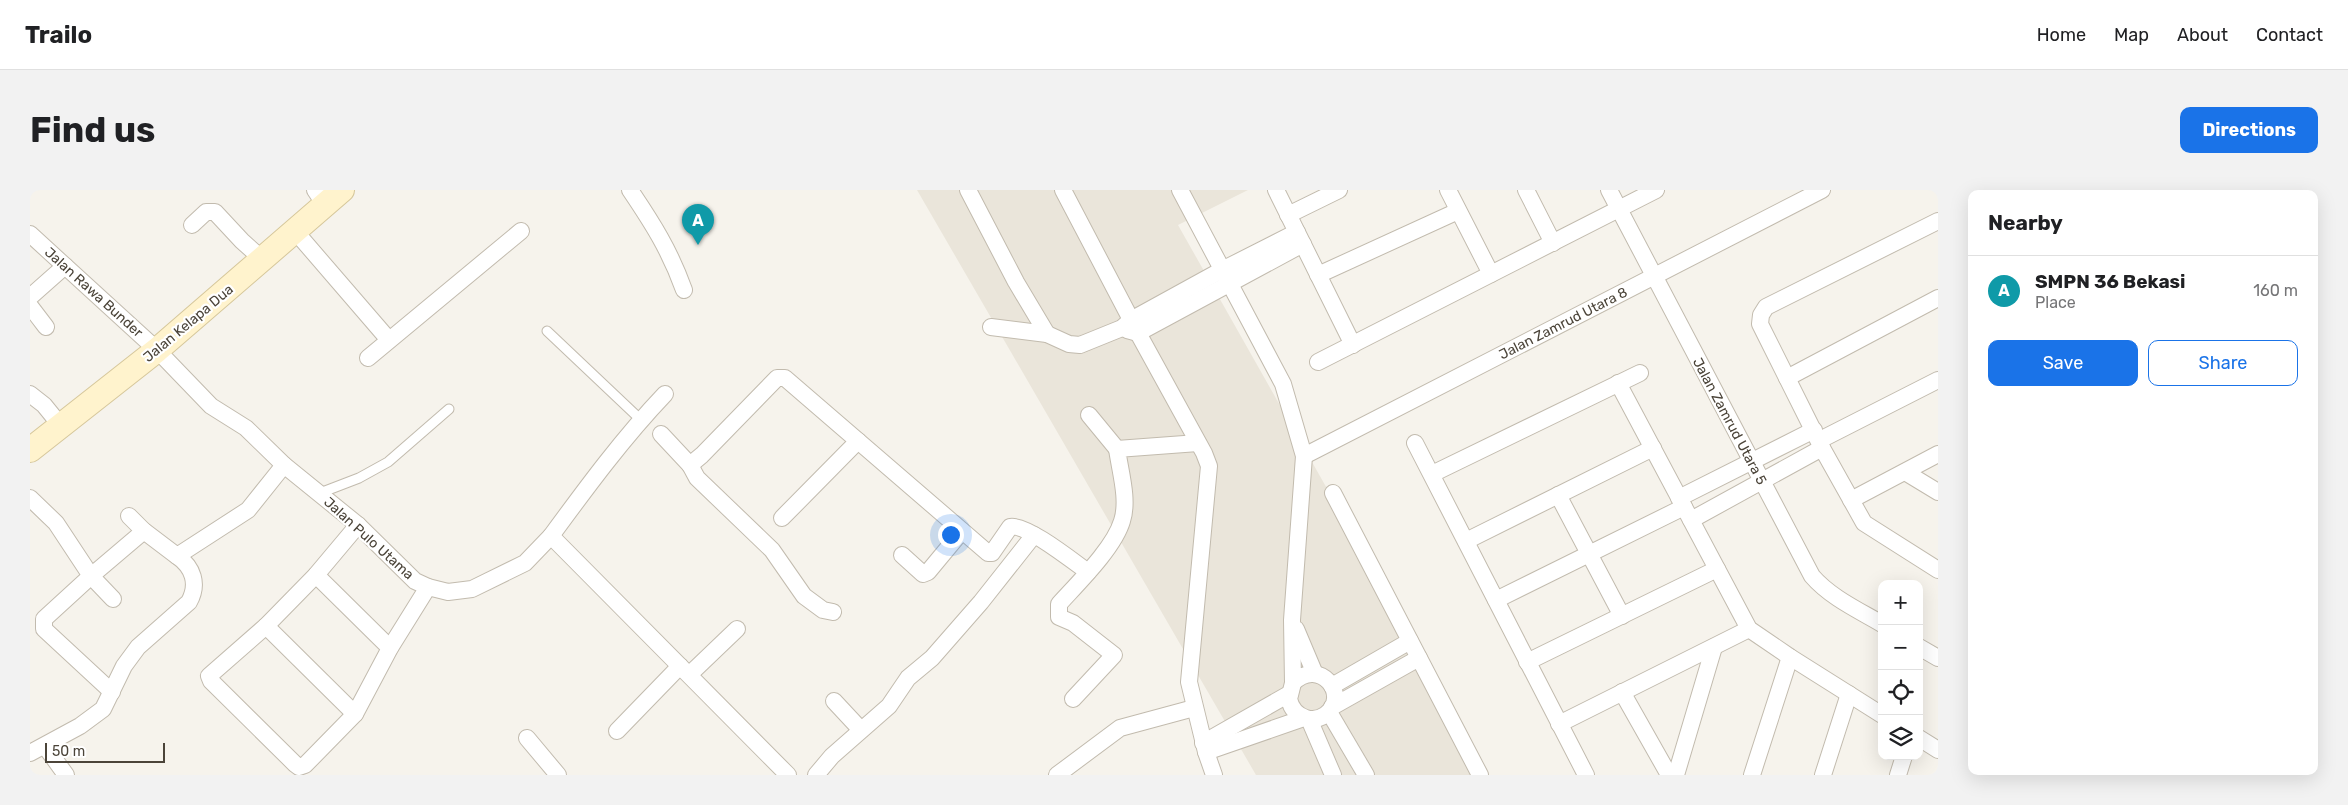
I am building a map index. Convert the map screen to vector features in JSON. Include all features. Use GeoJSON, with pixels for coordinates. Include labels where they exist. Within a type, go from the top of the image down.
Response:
{"type":"FeatureCollection","features":[{"type":"Feature","properties":{"kind":"main road","name":"Jalan Kelapa Dua"},"geometry":{"type":"LineString","coordinates":[[30,450],[157,350],[295,231],[327,195]]}},
{"type":"Feature","properties":{"kind":"street"},"geometry":{"type":"LineString","coordinates":[[630,190],[659,233],[674,262],[684,290]]}},
{"type":"Feature","properties":{"kind":"street"},"geometry":{"type":"LineString","coordinates":[[968,190],[1016,282],[1047,334]]}},
{"type":"Feature","properties":{"kind":"street"},"geometry":{"type":"LineString","coordinates":[[1063,190],[1130,327],[1204,453],[1209,466],[1188,682],[1214,775]]}},
{"type":"Feature","properties":{"kind":"street"},"geometry":{"type":"LineString","coordinates":[[1180,190],[1283,384],[1304,456],[1292,620],[1292,708],[1307,718],[1333,775]]}},
{"type":"Feature","properties":{"kind":"street"},"geometry":{"type":"LineString","coordinates":[[1276,190],[1353,345]]}},
{"type":"Feature","properties":{"kind":"street"},"geometry":{"type":"LineString","coordinates":[[1288,216],[1339,190]]}},
{"type":"Feature","properties":{"kind":"street"},"geometry":{"type":"LineString","coordinates":[[1448,190],[1491,274]]}},
{"type":"Feature","properties":{"kind":"street"},"geometry":{"type":"LineString","coordinates":[[1526,190],[1553,243]]}},
{"type":"Feature","properties":{"kind":"street","name":"Jalan Zamrud Utara 5"},"geometry":{"type":"LineString","coordinates":[[1609,190],[1812,576],[1820,586],[1878,622]]}},
{"type":"Feature","properties":{"kind":"street"},"geometry":{"type":"LineString","coordinates":[[1318,362],[1656,190]]}},
{"type":"Feature","properties":{"kind":"street","name":"Jalan Zamrud Utara 8"},"geometry":{"type":"LineString","coordinates":[[1304,456],[1822,190]]}},
{"type":"Feature","properties":{"kind":"street"},"geometry":{"type":"LineString","coordinates":[[1318,274],[1458,211]]}},
{"type":"Feature","properties":{"kind":"street"},"geometry":{"type":"LineString","coordinates":[[192,226],[206,212],[216,212],[242,241],[262,259]]}},
{"type":"Feature","properties":{"kind":"street"},"geometry":{"type":"LineString","coordinates":[[1938,221],[1766,307],[1760,315],[1760,324],[1864,523],[1938,570]]}},
{"type":"Feature","properties":{"kind":"street"},"geometry":{"type":"LineString","coordinates":[[368,358],[521,230]]}},
{"type":"Feature","properties":{"kind":"street"},"geometry":{"type":"LineString","coordinates":[[295,231],[389,340]]}},
{"type":"Feature","properties":{"kind":"street","name":"Jalan Rawa Bunder"},"geometry":{"type":"LineString","coordinates":[[30,234],[157,350]]}},
{"type":"Feature","properties":{"kind":"street"},"geometry":{"type":"LineString","coordinates":[[991,327],[1047,334],[1069,344],[1080,345],[1130,327],[1300,238]]}},
{"type":"Feature","properties":{"kind":"street"},"geometry":{"type":"LineString","coordinates":[[30,297],[65,266]]}},
{"type":"Feature","properties":{"kind":"street"},"geometry":{"type":"LineString","coordinates":[[1788,378],[1938,298]]}},
{"type":"Feature","properties":{"kind":"street"},"geometry":{"type":"LineString","coordinates":[[30,306],[46,327]]}},
{"type":"Feature","properties":{"kind":"street","name":"Jalan Pulo Utama"},"geometry":{"type":"LineString","coordinates":[[157,350],[211,406],[246,428],[284,465],[358,525],[416,581],[428,587],[448,592],[472,589],[525,563],[551,536],[593,478],[640,420],[665,394]]}},
{"type":"Feature","properties":{"kind":"street"},"geometry":{"type":"LineString","coordinates":[[1432,474],[1640,373]]}},
{"type":"Feature","properties":{"kind":"street"},"geometry":{"type":"LineString","coordinates":[[690,465],[702,456],[777,378],[785,378],[990,554],[1013,525],[1034,535],[1088,572]]}},
{"type":"Feature","properties":{"kind":"street"},"geometry":{"type":"LineString","coordinates":[[1685,508],[1751,461],[1819,439],[1938,380]]}},
{"type":"Feature","properties":{"kind":"street"},"geometry":{"type":"LineString","coordinates":[[1618,383],[1749,629],[1878,712]]}},
{"type":"Feature","properties":{"kind":"street"},"geometry":{"type":"LineString","coordinates":[[30,394],[44,405],[61,426]]}},
{"type":"Feature","properties":{"kind":"street"},"geometry":{"type":"LineString","coordinates":[[1073,699],[1114,655],[1073,623],[1059,617],[1059,604],[1088,572],[1111,541],[1122,521],[1124,503],[1117,449],[1090,415]]}},
{"type":"Feature","properties":{"kind":"street"},"geometry":{"type":"LineString","coordinates":[[661,434],[690,465],[697,478],[772,550],[804,596],[823,610],[834,612]]}},
{"type":"Feature","properties":{"kind":"street"},"geometry":{"type":"LineString","coordinates":[[1496,600],[1685,508],[1762,481],[1819,439]]}},
{"type":"Feature","properties":{"kind":"street"},"geometry":{"type":"LineString","coordinates":[[782,518],[858,441]]}},
{"type":"Feature","properties":{"kind":"street"},"geometry":{"type":"LineString","coordinates":[[1415,443],[1586,775]]}},
{"type":"Feature","properties":{"kind":"street"},"geometry":{"type":"LineString","coordinates":[[1117,449],[1198,444]]}},
{"type":"Feature","properties":{"kind":"street"},"geometry":{"type":"LineString","coordinates":[[1466,541],[1653,448]]}},
{"type":"Feature","properties":{"kind":"street"},"geometry":{"type":"LineString","coordinates":[[1851,500],[1938,454]]}},
{"type":"Feature","properties":{"kind":"street"},"geometry":{"type":"LineString","coordinates":[[177,556],[248,510],[284,465]]}},
{"type":"Feature","properties":{"kind":"street"},"geometry":{"type":"LineString","coordinates":[[1905,472],[1938,492]]}},
{"type":"Feature","properties":{"kind":"street"},"geometry":{"type":"LineString","coordinates":[[1333,493],[1480,775]]}},
{"type":"Feature","properties":{"kind":"street"},"geometry":{"type":"LineString","coordinates":[[1558,495],[1622,616]]}},
{"type":"Feature","properties":{"kind":"street"},"geometry":{"type":"LineString","coordinates":[[30,498],[56,523],[91,576],[113,599]]}},
{"type":"Feature","properties":{"kind":"street"},"geometry":{"type":"LineString","coordinates":[[66,775],[37,750],[80,726],[103,709],[124,666],[138,647],[190,602],[195,592],[191,571],[184,561],[144,531],[129,516]]}},
{"type":"Feature","properties":{"kind":"street"},"geometry":{"type":"LineString","coordinates":[[358,525],[316,575],[266,626],[209,676],[211,681],[295,764],[303,767],[355,714],[390,648],[428,587]]}},
{"type":"Feature","properties":{"kind":"street"},"geometry":{"type":"LineString","coordinates":[[112,692],[44,629],[43,624],[44,619],[144,531]]}},
{"type":"Feature","properties":{"kind":"street"},"geometry":{"type":"LineString","coordinates":[[902,555],[918,572],[923,574],[928,572],[962,531]]}},
{"type":"Feature","properties":{"kind":"street"},"geometry":{"type":"LineString","coordinates":[[816,775],[832,756],[889,706],[908,678],[932,658],[981,602],[1034,535]]}},
{"type":"Feature","properties":{"kind":"street"},"geometry":{"type":"LineString","coordinates":[[551,536],[788,775]]}},
{"type":"Feature","properties":{"kind":"street"},"geometry":{"type":"LineString","coordinates":[[1527,662],[1717,569]]}},
{"type":"Feature","properties":{"kind":"street"},"geometry":{"type":"LineString","coordinates":[[316,575],[390,648]]}},
{"type":"Feature","properties":{"kind":"street"},"geometry":{"type":"LineString","coordinates":[[1292,620],[1315,674]]}},
{"type":"Feature","properties":{"kind":"street"},"geometry":{"type":"LineString","coordinates":[[266,626],[355,714]]}},
{"type":"Feature","properties":{"kind":"street"},"geometry":{"type":"LineString","coordinates":[[617,731],[685,670],[737,628]]}},
{"type":"Feature","properties":{"kind":"street"},"geometry":{"type":"LineString","coordinates":[[1559,724],[1749,629]]}},
{"type":"Feature","properties":{"kind":"street"},"geometry":{"type":"LineString","coordinates":[[1332,686],[1410,641]]}},
{"type":"Feature","properties":{"kind":"street"},"geometry":{"type":"LineString","coordinates":[[1676,775],[1714,647]]}},
{"type":"Feature","properties":{"kind":"street"},"geometry":{"type":"LineString","coordinates":[[1923,649],[1938,658]]}},
{"type":"Feature","properties":{"kind":"street"},"geometry":{"type":"LineString","coordinates":[[1752,775],[1790,657]]}},
{"type":"Feature","properties":{"kind":"street"},"geometry":{"type":"LineString","coordinates":[[1205,747],[1307,718],[1322,717],[1330,710],[1419,658]]}},
{"type":"Feature","properties":{"kind":"street"},"geometry":{"type":"LineString","coordinates":[[1205,747],[1291,688],[1301,676],[1315,674],[1325,678],[1332,686],[1335,694],[1330,710],[1366,775]]}},
{"type":"Feature","properties":{"kind":"street"},"geometry":{"type":"LineString","coordinates":[[1622,692],[1669,775]]}},
{"type":"Feature","properties":{"kind":"street"},"geometry":{"type":"LineString","coordinates":[[1823,775],[1849,694]]}},
{"type":"Feature","properties":{"kind":"street"},"geometry":{"type":"LineString","coordinates":[[834,701],[862,730]]}},
{"type":"Feature","properties":{"kind":"street"},"geometry":{"type":"LineString","coordinates":[[1057,775],[1120,728],[1194,708]]}},
{"type":"Feature","properties":{"kind":"street"},"geometry":{"type":"LineString","coordinates":[[527,738],[558,775]]}},
{"type":"Feature","properties":{"kind":"street"},"geometry":{"type":"LineString","coordinates":[[1923,741],[1938,750]]}},
{"type":"Feature","properties":{"kind":"street"},"geometry":{"type":"LineString","coordinates":[[1898,775],[1903,760]]}},
{"type":"Feature","properties":{"kind":"lane"},"geometry":{"type":"LineString","coordinates":[[547,331],[640,420]]}},
{"type":"Feature","properties":{"kind":"lane"},"geometry":{"type":"LineString","coordinates":[[320,493],[359,478],[388,462],[450,410]]}},
{"type":"Feature","properties":{"kind":"shaded area"},"geometry":{"type":"Polygon","coordinates":[[[917,190],[1248,190],[1178,225],[1489,775],[1256,775],[917,190]]]}},
{"type":"Feature","properties":{"kind":"place","name":"SMPN 36 Bekasi"},"geometry":{"type":"Point","coordinates":[698,245]}}]}
